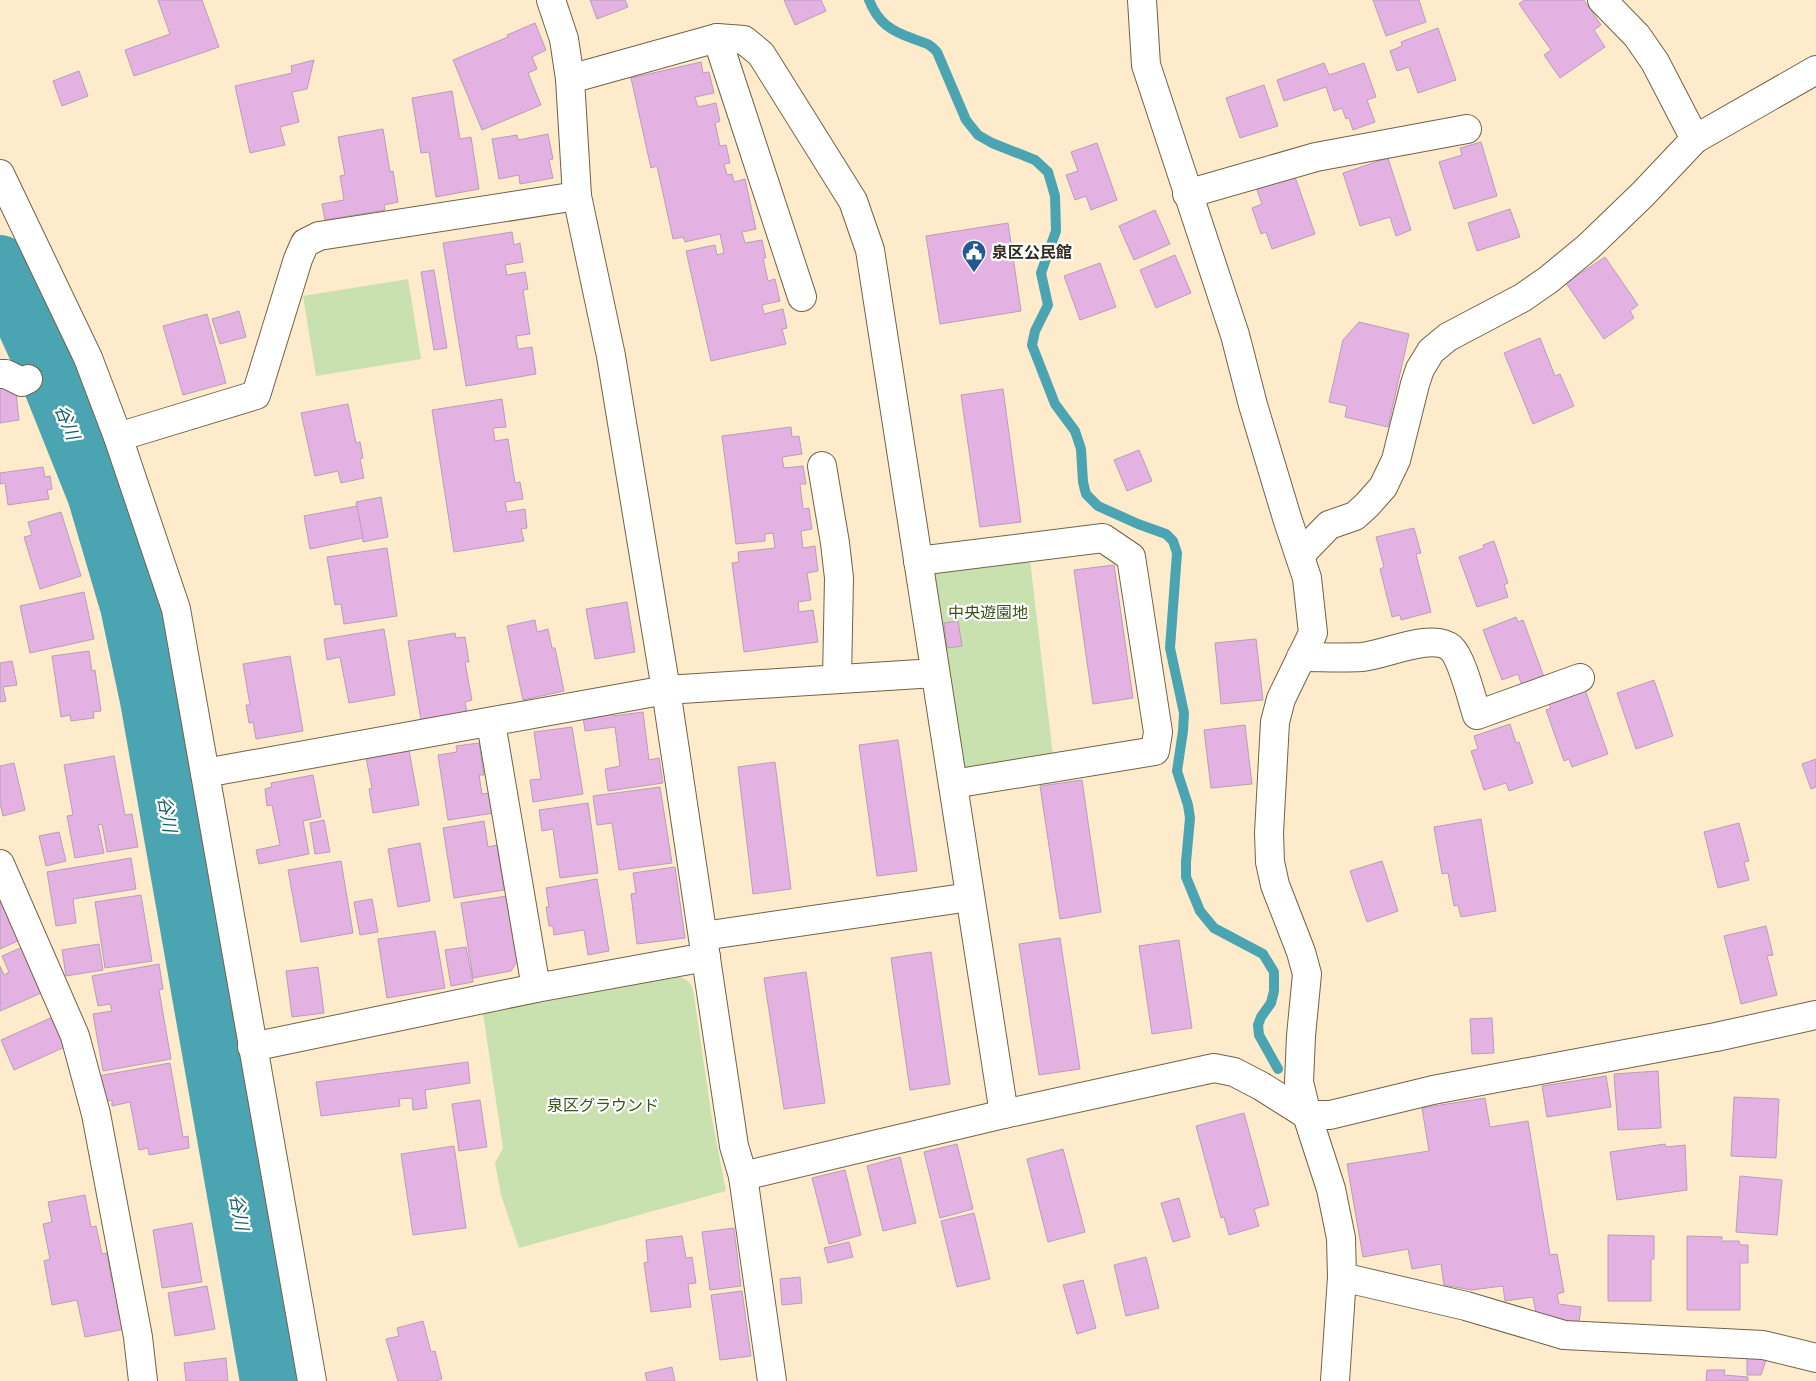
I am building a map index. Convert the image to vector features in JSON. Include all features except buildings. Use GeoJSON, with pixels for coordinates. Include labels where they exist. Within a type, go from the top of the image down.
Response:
{"type":"FeatureCollection","features":[{"type":"Feature","properties":{"kind":"street"},"geometry":{"type":"LineString","coordinates":[[551,0],[564,39],[570,79],[577,196],[611,356],[666,690],[734,1146],[743,1176],[772,1381]]}},
{"type":"Feature","properties":{"kind":"street"},"geometry":{"type":"LineString","coordinates":[[1142,0],[1146,66],[1235,335],[1253,405],[1307,578],[1313,633],[1281,699],[1275,722],[1269,833],[1270,862],[1275,885],[1302,952],[1307,974],[1299,1082],[1307,1115],[1331,1189],[1341,1238],[1342,1277],[1335,1381]]}},
{"type":"Feature","properties":{"kind":"street"},"geometry":{"type":"LineString","coordinates":[[1602,0],[1637,36],[1655,62],[1695,139]]}},
{"type":"Feature","properties":{"kind":"street"},"geometry":{"type":"LineString","coordinates":[[570,79],[718,38],[744,40],[761,54],[853,201],[870,250],[1004,1114]]}},
{"type":"Feature","properties":{"kind":"street"},"geometry":{"type":"LineString","coordinates":[[718,38],[802,297]]}},
{"type":"Feature","properties":{"kind":"street"},"geometry":{"type":"LineString","coordinates":[[1300,555],[1329,525],[1355,516],[1383,487],[1396,460],[1420,369],[1431,351],[1448,337],[1522,298],[1548,280],[1588,247],[1643,194],[1695,139],[1816,70]]}},
{"type":"Feature","properties":{"kind":"street"},"geometry":{"type":"LineString","coordinates":[[1187,194],[1316,157],[1467,129]]}},
{"type":"Feature","properties":{"kind":"street"},"geometry":{"type":"LineString","coordinates":[[0,174],[80,361],[118,437],[176,610],[312,1381]]}},
{"type":"Feature","properties":{"kind":"street"},"geometry":{"type":"LineString","coordinates":[[118,437],[256,395],[298,259],[305,243],[319,236],[577,196]]}},
{"type":"Feature","properties":{"kind":"street"},"geometry":{"type":"LineString","coordinates":[[0,374],[6,374],[22,382],[28,379]]}},
{"type":"Feature","properties":{"kind":"street"},"geometry":{"type":"LineString","coordinates":[[822,466],[835,543],[838,578],[837,679]]}},
{"type":"Feature","properties":{"kind":"street"},"geometry":{"type":"LineString","coordinates":[[918,561],[1103,538],[1131,557],[1133,567],[1158,732],[1155,751],[953,784]]}},
{"type":"Feature","properties":{"kind":"street"},"geometry":{"type":"LineString","coordinates":[[1301,657],[1364,657],[1429,642],[1442,642],[1452,649],[1459,660],[1477,715],[1580,678]]}},
{"type":"Feature","properties":{"kind":"street"},"geometry":{"type":"LineString","coordinates":[[205,773],[666,690],[936,673]]}},
{"type":"Feature","properties":{"kind":"street"},"geometry":{"type":"LineString","coordinates":[[491,723],[536,988]]}},
{"type":"Feature","properties":{"kind":"street"},"geometry":{"type":"LineString","coordinates":[[0,864],[75,1036],[96,1114],[138,1337],[143,1381]]}},
{"type":"Feature","properties":{"kind":"street"},"geometry":{"type":"LineString","coordinates":[[252,1047],[536,988],[704,947],[970,897]]}},
{"type":"Feature","properties":{"kind":"street"},"geometry":{"type":"LineString","coordinates":[[743,1176],[1004,1114],[1214,1068],[1234,1072],[1261,1086],[1307,1115],[1330,1115],[1433,1090],[1716,1038],[1816,1015]]}},
{"type":"Feature","properties":{"kind":"street"},"geometry":{"type":"LineString","coordinates":[[1342,1277],[1466,1306],[1564,1335],[1762,1346],[1816,1358]]}},
{"type":"Feature","properties":{"kind":"green space"},"geometry":{"type":"Polygon","coordinates":[[[408,279],[421,359],[316,376],[303,296],[408,279]]]}},
{"type":"Feature","properties":{"kind":"green space","name":"中央遊園地"},"geometry":{"type":"Polygon","coordinates":[[[1030,560],[1053,756],[967,768],[962,765],[933,578],[935,571],[1030,560]]]}},
{"type":"Feature","properties":{"kind":"green space","name":"泉区グラウンド"},"geometry":{"type":"Polygon","coordinates":[[[679,977],[688,981],[693,989],[712,1119],[726,1191],[519,1248],[501,1195],[495,1163],[503,1148],[483,1013],[679,977]]]}},
{"type":"Feature","properties":{"kind":"waterway"},"geometry":{"type":"LineString","coordinates":[[869,0],[877,15],[886,25],[899,33],[929,45],[937,52],[966,120],[978,135],[992,143],[1035,160],[1048,172],[1055,196],[1056,231],[1041,273],[1048,305],[1035,331],[1032,345],[1055,404],[1075,431],[1081,449],[1083,482],[1086,494],[1098,506],[1166,534],[1173,541],[1177,553],[1170,648],[1184,713],[1177,771],[1188,805],[1190,818],[1186,877],[1200,911],[1214,928],[1263,954],[1274,972],[1274,991],[1271,1003],[1258,1025],[1259,1035],[1278,1069]]}},
{"type":"Feature","properties":{"kind":"waterway","name":"谷川"},"geometry":{"type":"LineString","coordinates":[[0,265],[45,364],[97,494],[130,606],[150,700],[270,1381]]}},
{"type":"Feature","properties":{"kind":"place","name":"泉区公民館"},"geometry":{"type":"Point","coordinates":[974,273]}}]}
